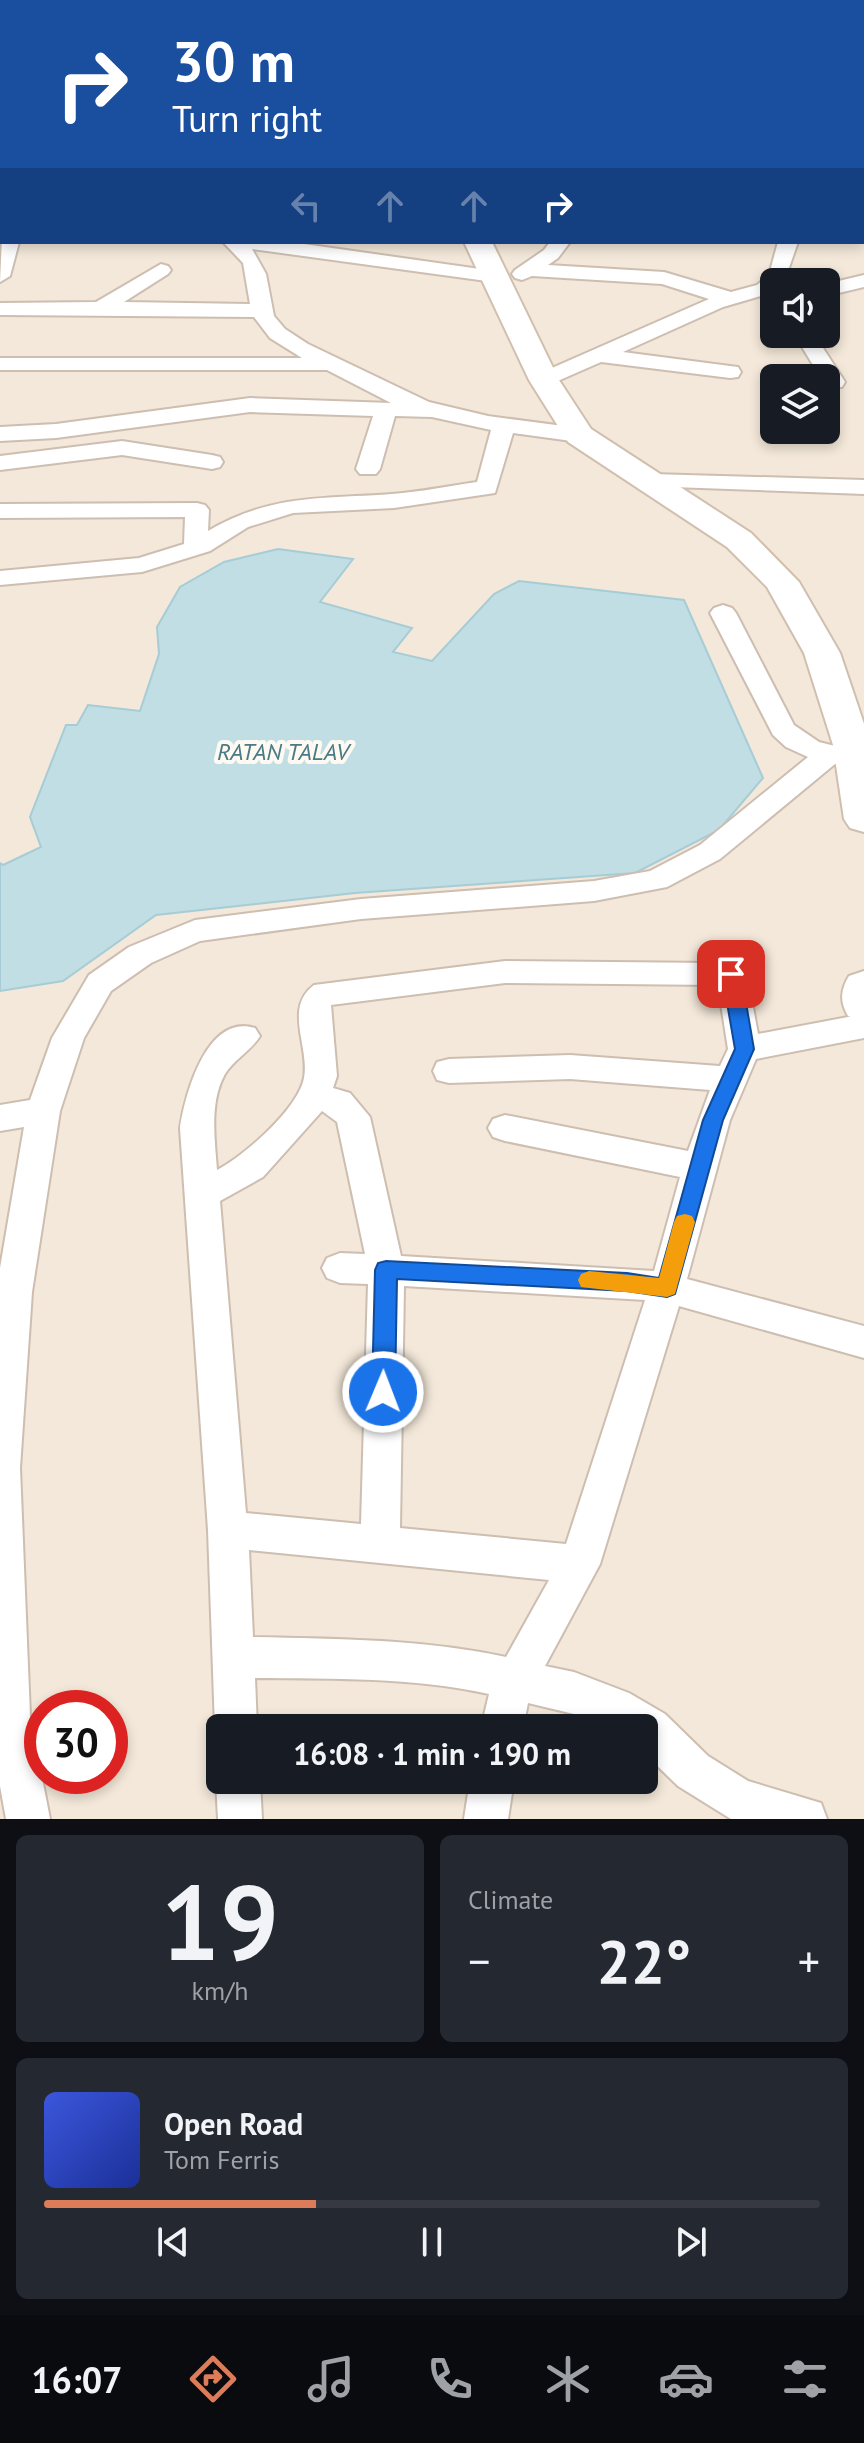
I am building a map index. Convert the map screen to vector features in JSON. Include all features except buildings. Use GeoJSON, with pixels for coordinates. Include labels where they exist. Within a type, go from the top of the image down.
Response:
{"type":"FeatureCollection","features":[{"type":"Feature","properties":{"kind":"street"},"geometry":{"type":"LineString","coordinates":[[0,276],[8,244]]}},
{"type":"Feature","properties":{"kind":"street"},"geometry":{"type":"LineString","coordinates":[[236,244],[247,252],[256,265],[269,325],[283,338],[431,411]]}},
{"type":"Feature","properties":{"kind":"street"},"geometry":{"type":"LineString","coordinates":[[260,244],[497,281],[528,270],[551,254],[558,244]]}},
{"type":"Feature","properties":{"kind":"street"},"geometry":{"type":"LineString","coordinates":[[479,244],[544,380],[579,435]]}},
{"type":"Feature","properties":{"kind":"street"},"geometry":{"type":"LineString","coordinates":[[781,268],[787,244]]}},
{"type":"Feature","properties":{"kind":"street"},"geometry":{"type":"LineString","coordinates":[[101,308],[161,270]]}},
{"type":"Feature","properties":{"kind":"street"},"geometry":{"type":"LineString","coordinates":[[528,270],[664,278],[731,299]]}},
{"type":"Feature","properties":{"kind":"street"},"geometry":{"type":"LineString","coordinates":[[840,288],[864,281]]}},
{"type":"Feature","properties":{"kind":"street"},"geometry":{"type":"LineString","coordinates":[[840,290],[864,297]]}},
{"type":"Feature","properties":{"kind":"street"},"geometry":{"type":"LineString","coordinates":[[544,380],[731,299],[760,291]]}},
{"type":"Feature","properties":{"kind":"street"},"geometry":{"type":"LineString","coordinates":[[0,309],[264,311]]}},
{"type":"Feature","properties":{"kind":"street"},"geometry":{"type":"LineString","coordinates":[[598,356],[730,372]]}},
{"type":"Feature","properties":{"kind":"street"},"geometry":{"type":"LineString","coordinates":[[0,364],[332,364]]}},
{"type":"Feature","properties":{"kind":"street"},"geometry":{"type":"LineString","coordinates":[[0,434],[56,431],[250,405],[431,411],[579,435],[739,540],[782,582],[822,653],[850,750],[864,819]]}},
{"type":"Feature","properties":{"kind":"street"},"geometry":{"type":"LineString","coordinates":[[368,469],[386,409]]}},
{"type":"Feature","properties":{"kind":"street"},"geometry":{"type":"LineString","coordinates":[[0,591],[11,578],[142,565],[196,547],[269,511],[293,506],[394,501],[487,488],[504,424]]}},
{"type":"Feature","properties":{"kind":"street"},"geometry":{"type":"LineString","coordinates":[[0,463],[122,448],[212,462]]}},
{"type":"Feature","properties":{"kind":"street"},"geometry":{"type":"LineString","coordinates":[[652,481],[864,487]]}},
{"type":"Feature","properties":{"kind":"street"},"geometry":{"type":"LineString","coordinates":[[0,511],[197,510],[196,547]]}},
{"type":"Feature","properties":{"kind":"street"},"geometry":{"type":"LineString","coordinates":[[723,613],[783,729],[795,742],[812,751],[850,750]]}},
{"type":"Feature","properties":{"kind":"street"},"geometry":{"type":"LineString","coordinates":[[28,1819],[9,1716],[1,1468],[14,1292],[43,1111],[68,1038],[100,983],[140,955],[195,931],[361,909],[594,891],[657,880],[710,852],[850,750]]}},
{"type":"Feature","properties":{"kind":"street"},"geometry":{"type":"LineString","coordinates":[[202,1194],[251,1168],[301,1115],[314,1096],[321,1076],[314,1009],[317,999],[325,993],[505,972],[730,967],[737,1064],[699,1167],[667,1288],[580,1564],[517,1682],[505,1714]]}},
{"type":"Feature","properties":{"kind":"street"},"geometry":{"type":"LineString","coordinates":[[864,987],[864,1005]]}},
{"type":"Feature","properties":{"kind":"street"},"geometry":{"type":"LineString","coordinates":[[449,1071],[737,1064],[864,1026]]}},
{"type":"Feature","properties":{"kind":"street"},"geometry":{"type":"LineString","coordinates":[[235,1714],[228,1530],[197,1128],[202,1090],[218,1056],[244,1036]]}},
{"type":"Feature","properties":{"kind":"street"},"geometry":{"type":"LineString","coordinates":[[314,1096],[338,1102],[353,1117],[386,1270],[380,1545]]}},
{"type":"Feature","properties":{"kind":"street"},"geometry":{"type":"LineString","coordinates":[[0,1118],[43,1111]]}},
{"type":"Feature","properties":{"kind":"street"},"geometry":{"type":"LineString","coordinates":[[505,1128],[699,1167]]}},
{"type":"Feature","properties":{"kind":"street"},"geometry":{"type":"LineString","coordinates":[[340,1268],[627,1282],[667,1288],[864,1342]]}},
{"type":"Feature","properties":{"kind":"street"},"geometry":{"type":"LineString","coordinates":[[228,1530],[580,1564]]}},
{"type":"Feature","properties":{"kind":"street"},"geometry":{"type":"LineString","coordinates":[[233,1657],[391,1660],[463,1668],[574,1693],[614,1708],[650,1729],[693,1771],[738,1800],[805,1819]]}},
{"type":"Feature","properties":{"kind":"street"},"geometry":{"type":"LineString","coordinates":[[239,1794],[240,1819]]}},
{"type":"Feature","properties":{"kind":"street"},"geometry":{"type":"LineString","coordinates":[[486,1819],[490,1794]]}},
{"type":"Feature","properties":{"kind":"shaded area"},"geometry":{"type":"Polygon","coordinates":[[[0,244],[864,244],[864,1819],[0,1819],[0,244]]]}},
{"type":"Feature","properties":{"kind":"water","name":"RATAN TALAV"},"geometry":{"type":"Polygon","coordinates":[[[278,549],[353,559],[320,602],[412,628],[393,652],[432,661],[494,594],[519,581],[684,600],[763,778],[719,830],[635,873],[355,893],[156,915],[63,981],[0,991],[0,863],[3,865],[41,847],[30,817],[66,725],[77,725],[88,705],[140,711],[159,654],[157,627],[180,587],[224,562],[278,549]]]}},
{"type":"Feature","properties":{"kind":"slow traffic"},"geometry":{"type":"LineString","coordinates":[[589,1280],[667,1288],[685,1222]]}},
{"type":"Feature","properties":{"kind":"route"},"geometry":{"type":"LineString","coordinates":[[383,1392],[386,1270],[627,1282],[667,1288],[713,1120],[744,1049],[731,974]]}}]}
